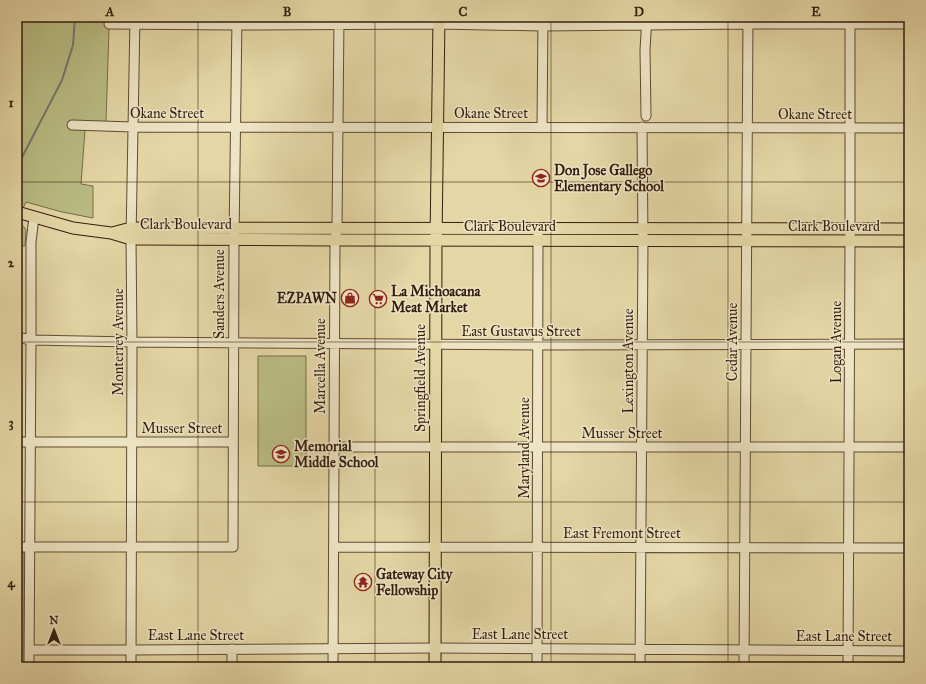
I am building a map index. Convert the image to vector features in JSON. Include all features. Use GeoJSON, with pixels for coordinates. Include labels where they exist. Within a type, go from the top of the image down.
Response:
{"type":"FeatureCollection","features":[{"type":"Feature","properties":{"kind":"main road","name":"Springfield Avenue"},"geometry":{"type":"LineString","coordinates":[[435,667],[435,344],[439,21]]}},
{"type":"Feature","properties":{"kind":"main road","name":"Clark Boulevard"},"geometry":{"type":"LineString","coordinates":[[25,214],[74,228],[111,233],[234,234],[335,240],[909,241]]}},
{"type":"Feature","properties":{"kind":"main road","name":"Clark Boulevard"},"geometry":{"type":"LineString","coordinates":[[234,234],[337,228],[909,229]]}},
{"type":"Feature","properties":{"kind":"street"},"geometry":{"type":"LineString","coordinates":[[109,24],[135,20],[542,22],[626,26],[647,21],[850,21],[909,24]]}},
{"type":"Feature","properties":{"kind":"street","name":"Monterrey Avenue"},"geometry":{"type":"LineString","coordinates":[[131,667],[131,233],[135,20]]}},
{"type":"Feature","properties":{"kind":"street","name":"Sanders Avenue"},"geometry":{"type":"LineString","coordinates":[[131,547],[233,548],[233,342],[237,21]]}},
{"type":"Feature","properties":{"kind":"street","name":"Marcella Avenue"},"geometry":{"type":"LineString","coordinates":[[333,667],[334,343],[335,240],[337,228],[339,21]]}},
{"type":"Feature","properties":{"kind":"street"},"geometry":{"type":"LineString","coordinates":[[646,116],[645,50],[647,21]]}},
{"type":"Feature","properties":{"kind":"street","name":"Cedar Avenue"},"geometry":{"type":"LineString","coordinates":[[744,667],[748,21]]}},
{"type":"Feature","properties":{"kind":"street","name":"Logan Avenue"},"geometry":{"type":"LineString","coordinates":[[848,667],[850,21]]}},
{"type":"Feature","properties":{"kind":"street"},"geometry":{"type":"LineString","coordinates":[[542,22],[542,127]]}},
{"type":"Feature","properties":{"kind":"street","name":"Okane Street"},"geometry":{"type":"LineString","coordinates":[[72,126],[909,128]]}},
{"type":"Feature","properties":{"kind":"street","name":"Lexington Avenue"},"geometry":{"type":"LineString","coordinates":[[640,667],[642,127]]}},
{"type":"Feature","properties":{"kind":"street"},"geometry":{"type":"LineString","coordinates":[[25,214],[31,242],[29,667]]}},
{"type":"Feature","properties":{"kind":"street","name":"Maryland Avenue"},"geometry":{"type":"LineString","coordinates":[[537,667],[538,228]]}},
{"type":"Feature","properties":{"kind":"street","name":"East Gustavus Street"},"geometry":{"type":"LineString","coordinates":[[17,337],[31,340],[132,342],[538,345],[909,344]]}},
{"type":"Feature","properties":{"kind":"street","name":"Musser Street"},"geometry":{"type":"LineString","coordinates":[[17,442],[233,442]]}},
{"type":"Feature","properties":{"kind":"street","name":"Musser Street"},"geometry":{"type":"LineString","coordinates":[[334,447],[909,447]]}},
{"type":"Feature","properties":{"kind":"street"},"geometry":{"type":"LineString","coordinates":[[17,547],[131,547]]}},
{"type":"Feature","properties":{"kind":"street","name":"East Fremont Street"},"geometry":{"type":"LineString","coordinates":[[334,547],[909,548]]}},
{"type":"Feature","properties":{"kind":"street","name":"East Lane Street"},"geometry":{"type":"LineString","coordinates":[[30,650],[537,648],[909,651]]}},
{"type":"Feature","properties":{"kind":"street"},"geometry":{"type":"LineString","coordinates":[[232,649],[232,667]]}},
{"type":"Feature","properties":{"kind":"green space"},"geometry":{"type":"Polygon","coordinates":[[[17,17],[113,17],[109,29],[106,122],[85,130],[81,184],[93,186],[93,218],[62,212],[26,202],[17,220],[17,17]]]}},
{"type":"Feature","properties":{"kind":"green space"},"geometry":{"type":"Polygon","coordinates":[[[17,224],[24,227],[26,230],[25,246],[17,246],[17,224]]]}},
{"type":"Feature","properties":{"kind":"green space"},"geometry":{"type":"Polygon","coordinates":[[[258,356],[306,356],[306,466],[258,466],[258,356]]]}},
{"type":"Feature","properties":{"kind":"green space"},"geometry":{"type":"Polygon","coordinates":[[[17,552],[24,553],[24,667],[17,667],[17,552]]]}},
{"type":"Feature","properties":{"kind":"waterway"},"geometry":{"type":"LineString","coordinates":[[17,167],[62,80],[73,45],[75,17]]}},
{"type":"Feature","properties":{"kind":"place","name":"Don Jose Gallego Elementary School"},"geometry":{"type":"Point","coordinates":[541,178]}},
{"type":"Feature","properties":{"kind":"place","name":"EZPAWN"},"geometry":{"type":"Point","coordinates":[350,298]}},
{"type":"Feature","properties":{"kind":"place","name":"La Michoacana Meat Market"},"geometry":{"type":"Point","coordinates":[378,299]}},
{"type":"Feature","properties":{"kind":"place","name":"Memorial Middle School"},"geometry":{"type":"Point","coordinates":[281,454]}},
{"type":"Feature","properties":{"kind":"place","name":"Gateway City Fellowship"},"geometry":{"type":"Point","coordinates":[363,582]}}]}
